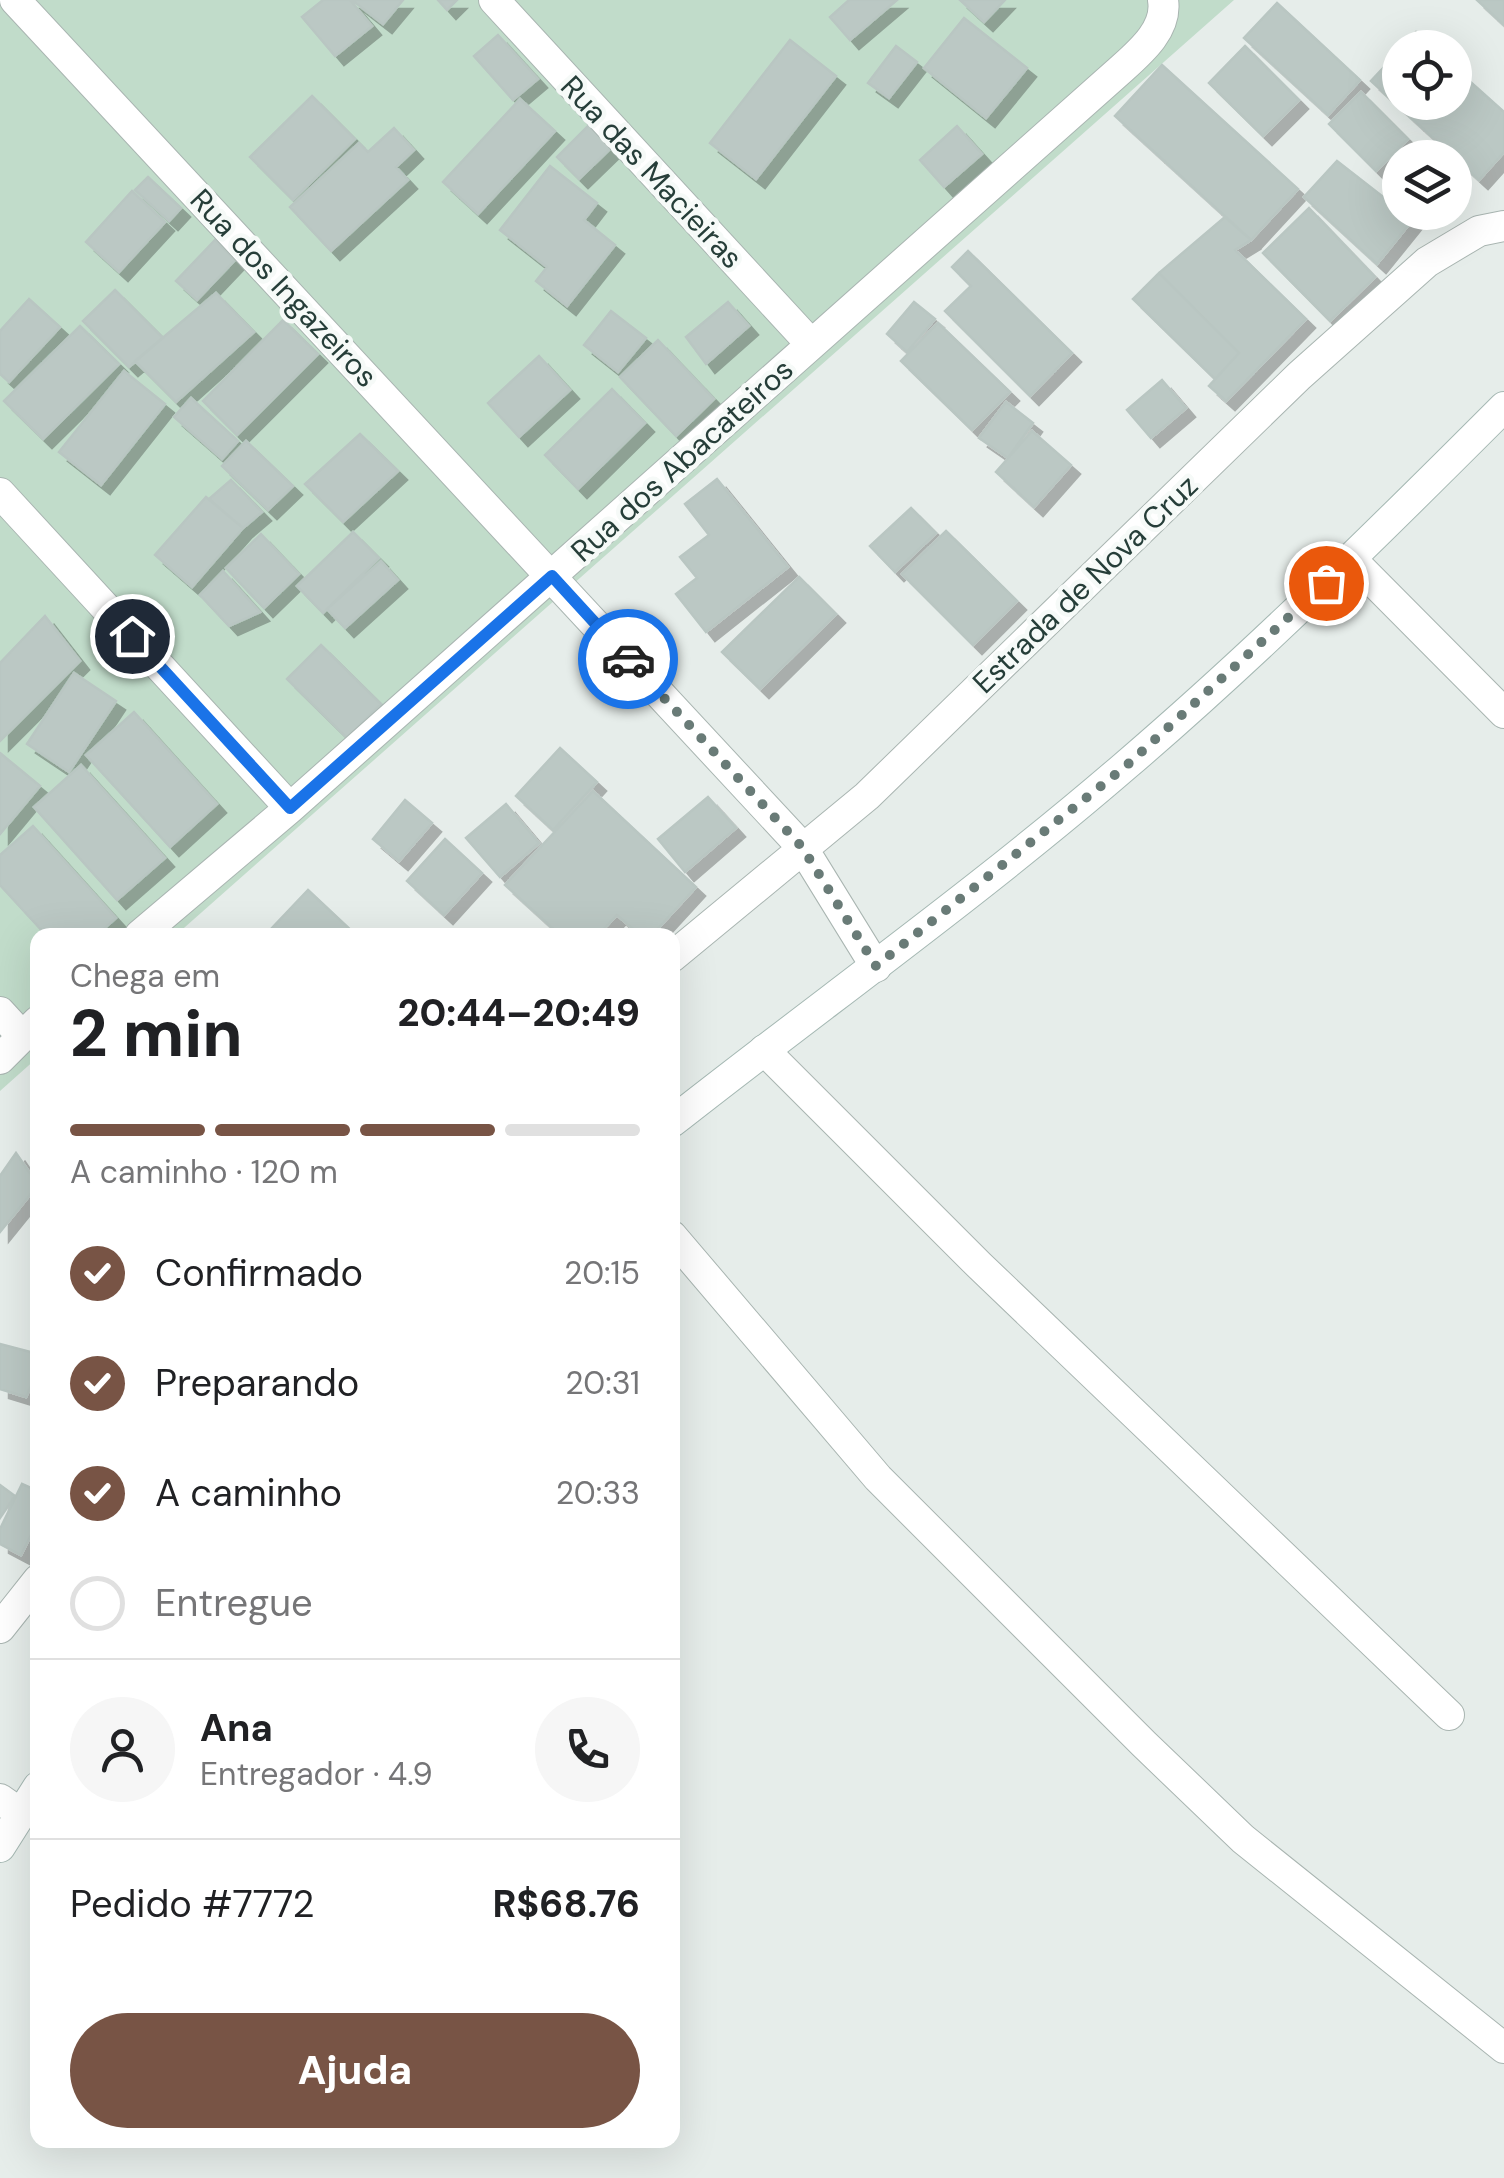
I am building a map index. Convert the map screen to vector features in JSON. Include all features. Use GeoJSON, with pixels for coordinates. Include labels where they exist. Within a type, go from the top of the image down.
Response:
{"type":"FeatureCollection","features":[{"type":"Feature","properties":{"kind":"street","name":"Rua dos Ingazeiros"},"geometry":{"type":"LineString","coordinates":[[16,0],[802,847],[876,966]]}},
{"type":"Feature","properties":{"kind":"street","name":"Rua das Macieiras"},"geometry":{"type":"LineString","coordinates":[[494,0],[811,344]]}},
{"type":"Feature","properties":{"kind":"street","name":"Rua dos Abacateiros"},"geometry":{"type":"LineString","coordinates":[[148,928],[290,808],[1118,72],[1146,45],[1164,6]]}},
{"type":"Feature","properties":{"kind":"street","name":"Estrada de Nova Cruz"},"geometry":{"type":"LineString","coordinates":[[680,950],[867,796],[1299,376],[1426,262],[1479,231],[1504,226]]}},
{"type":"Feature","properties":{"kind":"street"},"geometry":{"type":"LineString","coordinates":[[680,1116],[876,966],[1126,766],[1351,559],[1504,406]]}},
{"type":"Feature","properties":{"kind":"street"},"geometry":{"type":"LineString","coordinates":[[0,493],[290,808]]}},
{"type":"Feature","properties":{"kind":"street"},"geometry":{"type":"LineString","coordinates":[[1351,559],[1504,713]]}},
{"type":"Feature","properties":{"kind":"street"},"geometry":{"type":"LineString","coordinates":[[0,1012],[29,1028],[0,1059]]}},
{"type":"Feature","properties":{"kind":"street"},"geometry":{"type":"LineString","coordinates":[[764,1050],[979,1265],[1450,1715]]}},
{"type":"Feature","properties":{"kind":"street"},"geometry":{"type":"LineString","coordinates":[[680,1245],[878,1478],[1144,1744],[1243,1840],[1504,2048]]}},
{"type":"Feature","properties":{"kind":"street"},"geometry":{"type":"LineString","coordinates":[[0,1628],[30,1590]]}},
{"type":"Feature","properties":{"kind":"street"},"geometry":{"type":"LineString","coordinates":[[0,1847],[10,1806]]}},
{"type":"Feature","properties":{"kind":"green space"},"geometry":{"type":"Polygon","coordinates":[[[0,0],[1234,0],[184,928],[30,928],[30,1064],[0,1091],[0,0]]]}},
{"type":"Feature","properties":{"kind":"building"},"geometry":{"type":"Polygon","coordinates":[[[323,0],[350,0],[372,26],[335,56],[302,17],[323,0]]]}},
{"type":"Feature","properties":{"kind":"building"},"geometry":{"type":"Polygon","coordinates":[[[352,0],[403,0],[383,24],[352,0]]]}},
{"type":"Feature","properties":{"kind":"building"},"geometry":{"type":"Polygon","coordinates":[[[438,0],[457,0],[447,10],[438,0]]]}},
{"type":"Feature","properties":{"kind":"building"},"geometry":{"type":"Polygon","coordinates":[[[849,0],[897,0],[850,40],[830,17],[849,0]]]}},
{"type":"Feature","properties":{"kind":"building"},"geometry":{"type":"Polygon","coordinates":[[[960,0],[1005,0],[984,22],[960,0]]]}},
{"type":"Feature","properties":{"kind":"building"},"geometry":{"type":"Polygon","coordinates":[[[1477,0],[1504,0],[1504,25],[1477,0]]]}},
{"type":"Feature","properties":{"kind":"building"},"geometry":{"type":"Polygon","coordinates":[[[1277,3],[1360,80],[1328,115],[1244,38],[1277,3]]]}},
{"type":"Feature","properties":{"kind":"building"},"geometry":{"type":"Polygon","coordinates":[[[964,18],[1027,68],[986,118],[924,68],[964,18]]]}},
{"type":"Feature","properties":{"kind":"building"},"geometry":{"type":"Polygon","coordinates":[[[498,35],[538,79],[513,100],[474,56],[498,35]]]}},
{"type":"Feature","properties":{"kind":"building"},"geometry":{"type":"Polygon","coordinates":[[[790,40],[836,76],[756,179],[710,143],[790,40]]]}},
{"type":"Feature","properties":{"kind":"building"},"geometry":{"type":"Polygon","coordinates":[[[896,46],[917,62],[889,98],[868,83],[896,46]]]}},
{"type":"Feature","properties":{"kind":"building"},"geometry":{"type":"Polygon","coordinates":[[[1245,46],[1299,100],[1263,136],[1209,83],[1245,46]]]}},
{"type":"Feature","properties":{"kind":"building"},"geometry":{"type":"Polygon","coordinates":[[[1162,65],[1298,189],[1251,240],[1115,116],[1162,65]]]}},
{"type":"Feature","properties":{"kind":"building"},"geometry":{"type":"Polygon","coordinates":[[[1382,69],[1382,91],[1371,81],[1382,69]]]}},
{"type":"Feature","properties":{"kind":"building"},"geometry":{"type":"Polygon","coordinates":[[[1472,83],[1504,112],[1504,152],[1479,180],[1472,174],[1472,140],[1435,140],[1414,120],[1472,120],[1472,83]]]}},
{"type":"Feature","properties":{"kind":"building"},"geometry":{"type":"Polygon","coordinates":[[[1361,92],[1382,113],[1382,120],[1389,120],[1408,139],[1382,140],[1382,165],[1376,171],[1329,124],[1361,92]]]}},
{"type":"Feature","properties":{"kind":"building"},"geometry":{"type":"Polygon","coordinates":[[[312,96],[355,139],[293,200],[250,157],[312,96]]]}},
{"type":"Feature","properties":{"kind":"building"},"geometry":{"type":"Polygon","coordinates":[[[520,99],[555,131],[478,214],[443,182],[520,99]]]}},
{"type":"Feature","properties":{"kind":"building"},"geometry":{"type":"Polygon","coordinates":[[[589,125],[611,148],[579,179],[557,157],[589,125]]]}},
{"type":"Feature","properties":{"kind":"building"},"geometry":{"type":"Polygon","coordinates":[[[957,126],[982,154],[944,187],[920,160],[957,126]]]}},
{"type":"Feature","properties":{"kind":"building"},"geometry":{"type":"Polygon","coordinates":[[[394,128],[414,150],[396,167],[408,180],[331,251],[290,207],[359,143],[368,152],[394,128]]]}},
{"type":"Feature","properties":{"kind":"building"},"geometry":{"type":"Polygon","coordinates":[[[1337,161],[1382,196],[1382,230],[1404,230],[1377,264],[1304,197],[1337,161]]]}},
{"type":"Feature","properties":{"kind":"building"},"geometry":{"type":"Polygon","coordinates":[[[550,166],[597,203],[584,220],[615,245],[567,306],[536,281],[547,267],[500,230],[550,166]]]}},
{"type":"Feature","properties":{"kind":"building"},"geometry":{"type":"Polygon","coordinates":[[[148,177],[181,208],[169,221],[135,190],[148,177]]]}},
{"type":"Feature","properties":{"kind":"building"},"geometry":{"type":"Polygon","coordinates":[[[132,191],[165,222],[119,272],[86,242],[132,191]]]}},
{"type":"Feature","properties":{"kind":"building"},"geometry":{"type":"Polygon","coordinates":[[[1309,208],[1375,277],[1330,321],[1263,253],[1309,208]]]}},
{"type":"Feature","properties":{"kind":"building"},"geometry":{"type":"Polygon","coordinates":[[[1225,217],[1251,240],[1235,250],[1306,319],[1226,401],[1209,386],[1239,353],[1159,273],[1225,217]]]}},
{"type":"Feature","properties":{"kind":"building"},"geometry":{"type":"Polygon","coordinates":[[[215,240],[235,260],[197,300],[176,281],[215,240]]]}},
{"type":"Feature","properties":{"kind":"building"},"geometry":{"type":"Polygon","coordinates":[[[968,251],[1072,353],[1030,396],[945,311],[971,286],[952,267],[968,251]]]}},
{"type":"Feature","properties":{"kind":"building"},"geometry":{"type":"Polygon","coordinates":[[[1159,273],[1239,353],[1215,379],[1133,299],[1159,273]]]}},
{"type":"Feature","properties":{"kind":"building"},"geometry":{"type":"Polygon","coordinates":[[[115,290],[163,338],[129,367],[83,321],[115,290]]]}},
{"type":"Feature","properties":{"kind":"building"},"geometry":{"type":"Polygon","coordinates":[[[216,293],[254,332],[176,402],[135,361],[216,293]]]}},
{"type":"Feature","properties":{"kind":"building"},"geometry":{"type":"Polygon","coordinates":[[[29,299],[60,327],[9,382],[0,374],[0,331],[29,299]]]}},
{"type":"Feature","properties":{"kind":"building"},"geometry":{"type":"Polygon","coordinates":[[[728,302],[749,326],[706,364],[686,337],[728,302]]]}},
{"type":"Feature","properties":{"kind":"building"},"geometry":{"type":"Polygon","coordinates":[[[914,302],[935,319],[907,352],[887,334],[914,302]]]}},
{"type":"Feature","properties":{"kind":"building"},"geometry":{"type":"Polygon","coordinates":[[[611,311],[646,338],[618,372],[584,345],[611,311]]]}},
{"type":"Feature","properties":{"kind":"building"},"geometry":{"type":"Polygon","coordinates":[[[283,320],[318,354],[237,435],[203,401],[283,320]]]}},
{"type":"Feature","properties":{"kind":"building"},"geometry":{"type":"Polygon","coordinates":[[[938,323],[1010,392],[972,430],[901,361],[938,323]]]}},
{"type":"Feature","properties":{"kind":"building"},"geometry":{"type":"Polygon","coordinates":[[[80,326],[119,364],[43,439],[4,401],[80,326]]]}},
{"type":"Feature","properties":{"kind":"building"},"geometry":{"type":"Polygon","coordinates":[[[658,340],[714,399],[676,436],[620,377],[658,340]]]}},
{"type":"Feature","properties":{"kind":"building"},"geometry":{"type":"Polygon","coordinates":[[[539,356],[570,390],[519,437],[488,403],[539,356]]]}},
{"type":"Feature","properties":{"kind":"building"},"geometry":{"type":"Polygon","coordinates":[[[124,371],[165,404],[101,485],[59,452],[124,371]]]}},
{"type":"Feature","properties":{"kind":"building"},"geometry":{"type":"Polygon","coordinates":[[[1162,380],[1186,408],[1151,438],[1127,410],[1162,380]]]}},
{"type":"Feature","properties":{"kind":"building"},"geometry":{"type":"Polygon","coordinates":[[[612,389],[645,423],[578,489],[545,455],[612,389]]]}},
{"type":"Feature","properties":{"kind":"building"},"geometry":{"type":"Polygon","coordinates":[[[191,398],[238,441],[222,459],[174,417],[191,398]]]}},
{"type":"Feature","properties":{"kind":"building"},"geometry":{"type":"Polygon","coordinates":[[[1006,402],[1033,423],[1008,458],[979,438],[1006,402]]]}},
{"type":"Feature","properties":{"kind":"building"},"geometry":{"type":"Polygon","coordinates":[[[1032,431],[1071,465],[1034,507],[996,472],[1032,431]]]}},
{"type":"Feature","properties":{"kind":"building"},"geometry":{"type":"Polygon","coordinates":[[[360,434],[398,471],[343,522],[305,484],[360,434]]]}},
{"type":"Feature","properties":{"kind":"building"},"geometry":{"type":"Polygon","coordinates":[[[246,441],[293,486],[268,510],[222,466],[246,441]]]}},
{"type":"Feature","properties":{"kind":"building"},"geometry":{"type":"Polygon","coordinates":[[[717,479],[788,567],[706,632],[676,594],[697,578],[680,557],[709,535],[685,504],[717,479]]]}},
{"type":"Feature","properties":{"kind":"building"},"geometry":{"type":"Polygon","coordinates":[[[231,480],[262,512],[243,528],[209,499],[231,480]]]}},
{"type":"Feature","properties":{"kind":"building"},"geometry":{"type":"Polygon","coordinates":[[[206,497],[243,528],[192,587],[155,555],[206,497]]]}},
{"type":"Feature","properties":{"kind":"building"},"geometry":{"type":"Polygon","coordinates":[[[911,508],[936,533],[895,572],[870,546],[911,508]]]}},
{"type":"Feature","properties":{"kind":"building"},"geometry":{"type":"Polygon","coordinates":[[[946,531],[1017,601],[973,645],[902,574],[946,531]]]}},
{"type":"Feature","properties":{"kind":"building"},"geometry":{"type":"Polygon","coordinates":[[[353,532],[379,558],[323,613],[297,586],[353,532]]]}},
{"type":"Feature","properties":{"kind":"building"},"geometry":{"type":"Polygon","coordinates":[[[261,534],[299,574],[264,608],[226,568],[261,534]]]}},
{"type":"Feature","properties":{"kind":"building"},"geometry":{"type":"Polygon","coordinates":[[[381,561],[398,580],[345,628],[327,609],[381,561]]]}},
{"type":"Feature","properties":{"kind":"building"},"geometry":{"type":"Polygon","coordinates":[[[223,571],[260,612],[229,626],[200,595],[223,571]]]}},
{"type":"Feature","properties":{"kind":"building"},"geometry":{"type":"Polygon","coordinates":[[[799,577],[836,614],[760,689],[722,652],[799,577]]]}},
{"type":"Feature","properties":{"kind":"building"},"geometry":{"type":"Polygon","coordinates":[[[45,616],[80,661],[0,741],[0,663],[45,616]]]}},
{"type":"Feature","properties":{"kind":"building"},"geometry":{"type":"Polygon","coordinates":[[[321,645],[381,704],[347,738],[287,679],[321,645]]]}},
{"type":"Feature","properties":{"kind":"building"},"geometry":{"type":"Polygon","coordinates":[[[74,673],[116,701],[69,772],[27,744],[74,673]]]}},
{"type":"Feature","properties":{"kind":"building"},"geometry":{"type":"Polygon","coordinates":[[[134,712],[217,804],[170,847],[86,755],[134,712]]]}},
{"type":"Feature","properties":{"kind":"building"},"geometry":{"type":"Polygon","coordinates":[[[560,748],[597,782],[553,830],[516,796],[560,748]]]}},
{"type":"Feature","properties":{"kind":"building"},"geometry":{"type":"Polygon","coordinates":[[[0,753],[40,786],[0,834],[0,753]]]}},
{"type":"Feature","properties":{"kind":"building"},"geometry":{"type":"Polygon","coordinates":[[[81,765],[165,858],[117,900],[34,807],[81,765]]]}},
{"type":"Feature","properties":{"kind":"building"},"geometry":{"type":"Polygon","coordinates":[[[593,791],[696,887],[658,928],[632,928],[617,915],[605,928],[552,928],[505,885],[593,791]]]}},
{"type":"Feature","properties":{"kind":"building"},"geometry":{"type":"Polygon","coordinates":[[[708,797],[736,828],[685,872],[658,839],[708,797]]]}},
{"type":"Feature","properties":{"kind":"building"},"geometry":{"type":"Polygon","coordinates":[[[405,800],[432,823],[399,861],[373,839],[405,800]]]}},
{"type":"Feature","properties":{"kind":"building"},"geometry":{"type":"Polygon","coordinates":[[[506,804],[539,843],[500,877],[466,838],[506,804]]]}},
{"type":"Feature","properties":{"kind":"building"},"geometry":{"type":"Polygon","coordinates":[[[33,826],[116,918],[105,928],[40,928],[0,885],[0,855],[33,826]]]}},
{"type":"Feature","properties":{"kind":"building"},"geometry":{"type":"Polygon","coordinates":[[[445,839],[482,873],[444,915],[407,881],[445,839]]]}},
{"type":"Feature","properties":{"kind":"building"},"geometry":{"type":"Polygon","coordinates":[[[308,890],[349,928],[272,928],[308,890]]]}},
{"type":"Feature","properties":{"kind":"building"},"geometry":{"type":"Polygon","coordinates":[[[16,1153],[30,1173],[30,1195],[0,1232],[0,1176],[16,1153]]]}},
{"type":"Feature","properties":{"kind":"building"},"geometry":{"type":"Polygon","coordinates":[[[0,1344],[30,1352],[30,1388],[26,1397],[0,1389],[0,1344]]]}},
{"type":"Feature","properties":{"kind":"building"},"geometry":{"type":"Polygon","coordinates":[[[22,1484],[30,1488],[30,1537],[21,1555],[0,1544],[0,1529],[22,1484]]]}},
{"type":"Feature","properties":{"kind":"building"},"geometry":{"type":"Polygon","coordinates":[[[0,1485],[15,1496],[0,1518],[0,1485]]]}},
{"type":"Feature","properties":{"kind":"way so far"},"geometry":{"type":"LineString","coordinates":[[628,659],[802,847],[876,966],[979,888],[1126,766],[1326,583]]}},
{"type":"Feature","properties":{"kind":"route"},"geometry":{"type":"LineString","coordinates":[[132,636],[290,808],[552,576],[628,659]]}}]}
